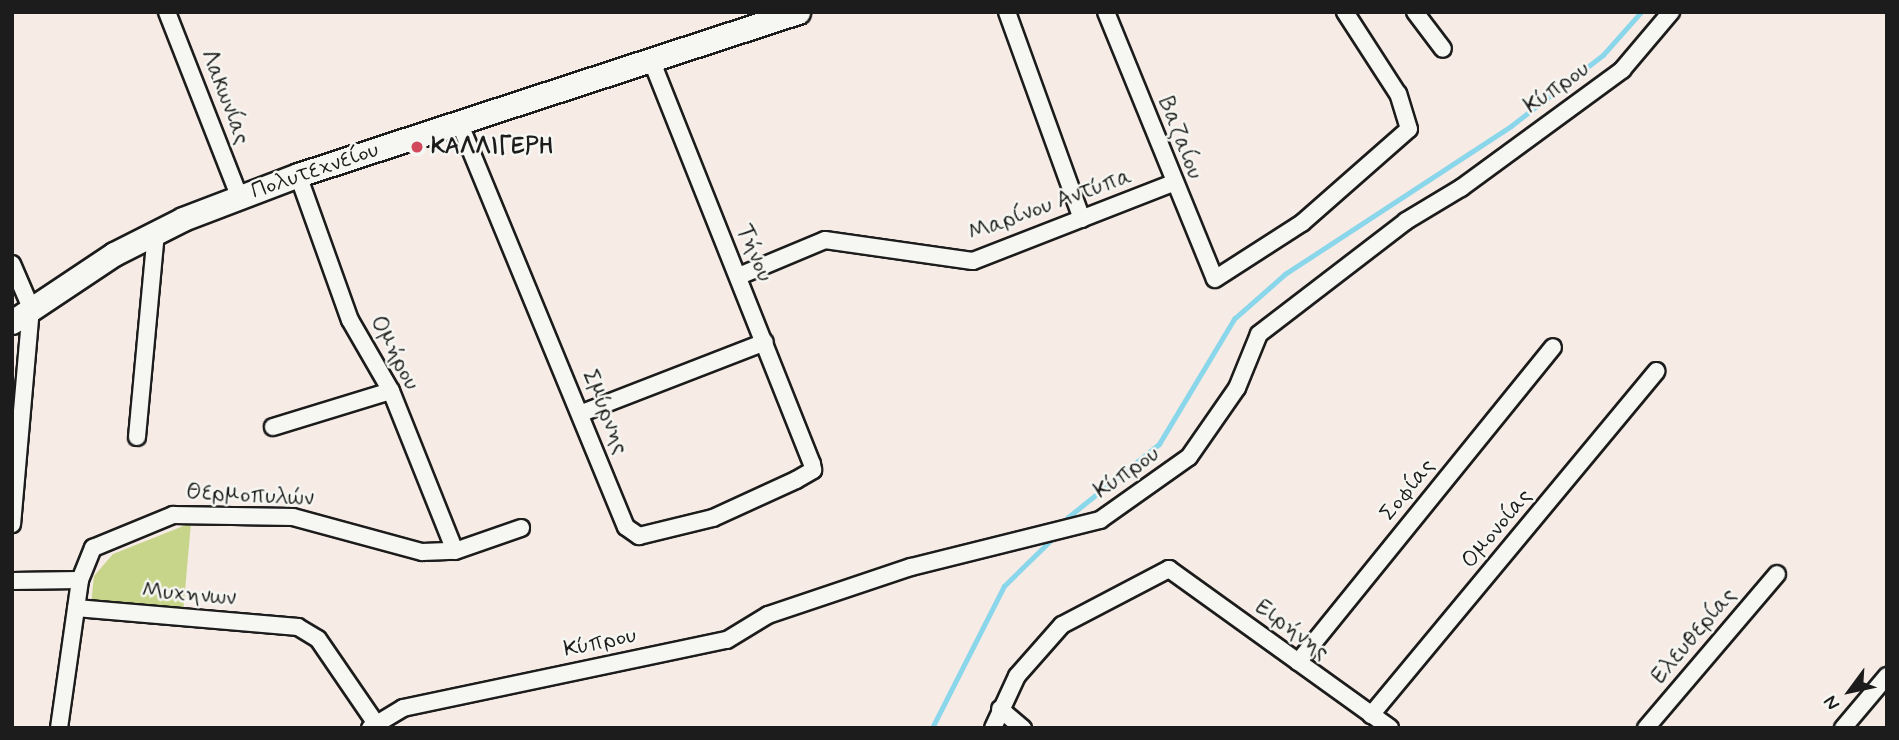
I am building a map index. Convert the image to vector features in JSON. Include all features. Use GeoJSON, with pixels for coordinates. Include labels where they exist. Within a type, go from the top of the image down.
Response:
{"type":"FeatureCollection","features":[{"type":"Feature","properties":{"kind":"street","name":"Λακωνίας"},"geometry":{"type":"LineString","coordinates":[[167,12],[240,198]]}},
{"type":"Feature","properties":{"kind":"street","name":"Πολυτεχνείου"},"geometry":{"type":"LineString","coordinates":[[22,315],[156,233],[298,175],[798,12]]}},
{"type":"Feature","properties":{"kind":"street"},"geometry":{"type":"LineString","coordinates":[[1007,12],[1082,219]]}},
{"type":"Feature","properties":{"kind":"street","name":"Βαζαίου"},"geometry":{"type":"LineString","coordinates":[[1106,12],[1173,183],[1215,279],[1302,223],[1409,129],[1398,94],[1345,12]]}},
{"type":"Feature","properties":{"kind":"street"},"geometry":{"type":"LineString","coordinates":[[1415,12],[1443,48]]}},
{"type":"Feature","properties":{"kind":"street","name":"Κύπρου"},"geometry":{"type":"LineString","coordinates":[[375,726],[403,708],[727,639],[768,615],[898,571],[1100,520],[1189,457],[1237,388],[1259,334],[1406,221],[1461,188],[1622,70],[1671,12]]}},
{"type":"Feature","properties":{"kind":"street","name":"Τήνου"},"geometry":{"type":"LineString","coordinates":[[651,59],[812,464]]}},
{"type":"Feature","properties":{"kind":"street","name":"Σμύρνης"},"geometry":{"type":"LineString","coordinates":[[459,122],[582,413],[626,527],[639,536],[713,518],[796,480],[813,470],[812,464]]}},
{"type":"Feature","properties":{"kind":"street","name":"Ομήρου"},"geometry":{"type":"LineString","coordinates":[[298,175],[351,320],[391,391],[455,551]]}},
{"type":"Feature","properties":{"kind":"street","name":"Μαρίνου Αντύπα"},"geometry":{"type":"LineString","coordinates":[[739,276],[825,240],[973,261],[1173,183]]}},
{"type":"Feature","properties":{"kind":"street"},"geometry":{"type":"LineString","coordinates":[[137,437],[156,233]]}},
{"type":"Feature","properties":{"kind":"street"},"geometry":{"type":"LineString","coordinates":[[12,264],[22,315],[12,524]]}},
{"type":"Feature","properties":{"kind":"street"},"geometry":{"type":"LineString","coordinates":[[582,413],[765,342]]}},
{"type":"Feature","properties":{"kind":"street","name":"Σοφίας"},"geometry":{"type":"LineString","coordinates":[[1298,662],[1553,347]]}},
{"type":"Feature","properties":{"kind":"street","name":"Ομονοίας"},"geometry":{"type":"LineString","coordinates":[[1371,715],[1657,371]]}},
{"type":"Feature","properties":{"kind":"street"},"geometry":{"type":"LineString","coordinates":[[273,427],[391,391]]}},
{"type":"Feature","properties":{"kind":"street","name":"Θερμοπυλών"},"geometry":{"type":"LineString","coordinates":[[59,728],[80,580],[93,548],[173,515],[293,517],[342,526],[422,552],[455,551],[521,528]]}},
{"type":"Feature","properties":{"kind":"street","name":"Ειρήνης"},"geometry":{"type":"LineString","coordinates":[[1000,709],[1017,676],[1062,625],[1169,569],[1390,728]]}},
{"type":"Feature","properties":{"kind":"street","name":"Ελευθερίας"},"geometry":{"type":"LineString","coordinates":[[1646,728],[1777,574]]}},
{"type":"Feature","properties":{"kind":"street"},"geometry":{"type":"LineString","coordinates":[[12,581],[80,580]]}},
{"type":"Feature","properties":{"kind":"street","name":"Μυχηνων"},"geometry":{"type":"LineString","coordinates":[[76,608],[298,627],[318,639],[375,726]]}},
{"type":"Feature","properties":{"kind":"street"},"geometry":{"type":"LineString","coordinates":[[1843,728],[1887,676]]}},
{"type":"Feature","properties":{"kind":"street"},"geometry":{"type":"LineString","coordinates":[[993,728],[1000,709],[1023,728]]}},
{"type":"Feature","properties":{"kind":"green space"},"geometry":{"type":"Polygon","coordinates":[[[191,523],[183,613],[91,604],[94,576],[113,554],[191,523]]]}},
{"type":"Feature","properties":{"kind":"waterway"},"geometry":{"type":"LineString","coordinates":[[1067,518],[1159,444],[1234,319],[1285,274],[1511,126],[1603,55],[1641,12]]}},
{"type":"Feature","properties":{"kind":"waterway"},"geometry":{"type":"LineString","coordinates":[[932,728],[1004,586],[1052,539]]}},
{"type":"Feature","properties":{"kind":"place","name":"ΚΑΛΛΙΓΕΡΗ"},"geometry":{"type":"Point","coordinates":[417,147]}}]}
